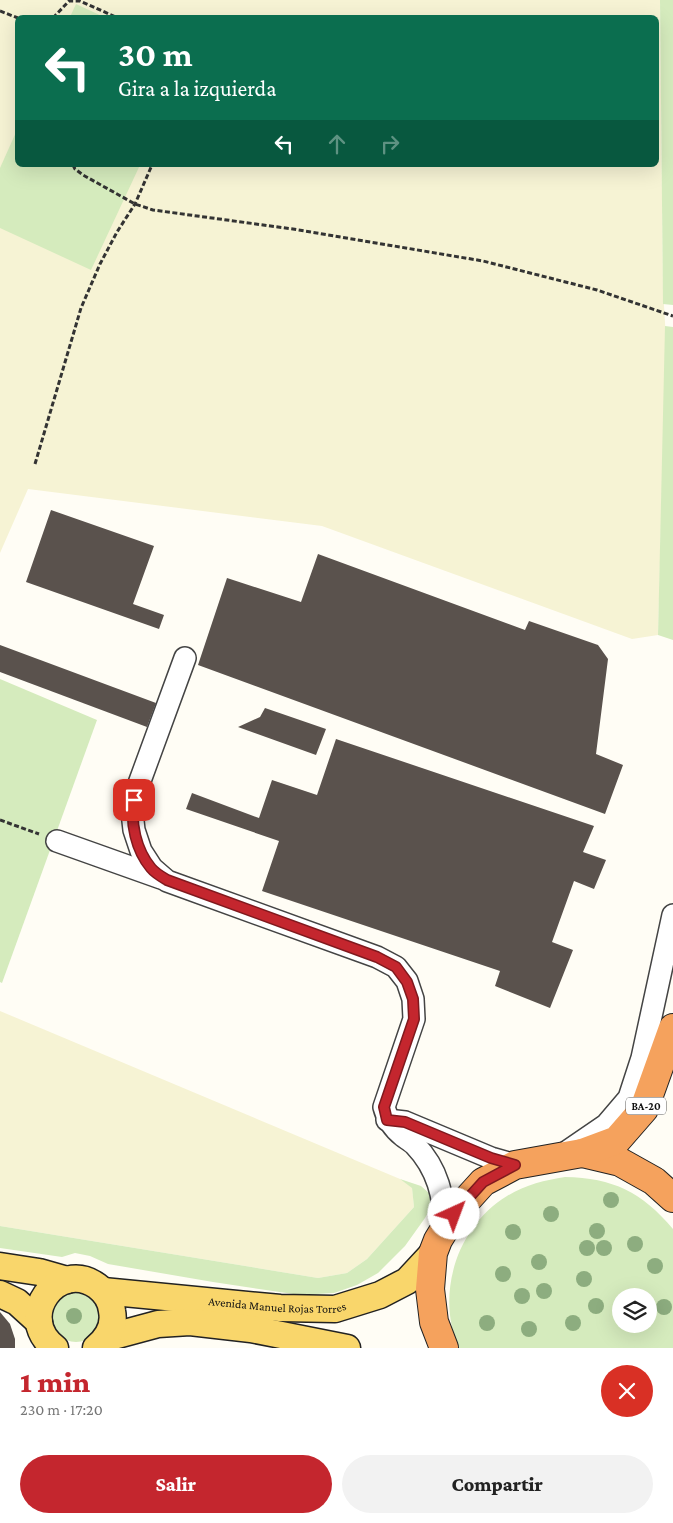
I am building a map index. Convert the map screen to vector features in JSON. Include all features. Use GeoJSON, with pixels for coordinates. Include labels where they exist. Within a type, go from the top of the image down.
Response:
{"type":"FeatureCollection","features":[{"type":"Feature","properties":{"kind":"highway","name":"BA-20"},"geometry":{"type":"LineString","coordinates":[[444,1348],[434,1322],[430,1289],[433,1253],[454,1214],[483,1182],[515,1165],[570,1155],[617,1140],[644,1110],[673,1028]]}},
{"type":"Feature","properties":{"kind":"highway","name":"BA-20"},"geometry":{"type":"LineString","coordinates":[[570,1155],[620,1162],[654,1181],[673,1198]]}},
{"type":"Feature","properties":{"kind":"main road","name":"Avenida Manuel Rojas Torres"},"geometry":{"type":"LineString","coordinates":[[103,1291],[280,1308],[335,1309],[380,1295],[407,1280],[433,1253]]}},
{"type":"Feature","properties":{"kind":"main road","name":"Avenida Manuel Rojas Torres"},"geometry":{"type":"LineString","coordinates":[[0,1266],[39,1272],[67,1280],[80,1279],[103,1291],[108,1298],[113,1316],[112,1327],[101,1343]]}},
{"type":"Feature","properties":{"kind":"main road"},"geometry":{"type":"LineString","coordinates":[[46,1339],[39,1311],[44,1296],[50,1289],[67,1280]]}},
{"type":"Feature","properties":{"kind":"main road"},"geometry":{"type":"LineString","coordinates":[[0,1294],[17,1302],[46,1339]]}},
{"type":"Feature","properties":{"kind":"main road","name":"Avenida Manuel Rojas Torres"},"geometry":{"type":"LineString","coordinates":[[101,1343],[158,1324],[190,1322],[251,1329],[347,1348]]}},
{"type":"Feature","properties":{"kind":"lane"},"geometry":{"type":"LineString","coordinates":[[167,880],[152,868],[141,851],[134,830],[132,812],[137,789],[185,658]]}},
{"type":"Feature","properties":{"kind":"lane"},"geometry":{"type":"LineString","coordinates":[[57,841],[377,957],[396,967],[407,982],[413,999],[414,1019],[384,1107],[387,1120],[401,1135],[415,1144],[428,1161],[437,1179],[444,1202],[445,1228]]}},
{"type":"Feature","properties":{"kind":"lane"},"geometry":{"type":"LineString","coordinates":[[570,1155],[606,1125],[628,1098],[642,1058],[673,915]]}},
{"type":"Feature","properties":{"kind":"lane"},"geometry":{"type":"LineString","coordinates":[[387,1120],[405,1122],[491,1158],[515,1165]]}},
{"type":"Feature","properties":{"kind":"path"},"geometry":{"type":"LineString","coordinates":[[56,15],[69,1],[80,1],[111,15]]}},
{"type":"Feature","properties":{"kind":"path"},"geometry":{"type":"LineString","coordinates":[[0,11],[15,17]]}},
{"type":"Feature","properties":{"kind":"path"},"geometry":{"type":"LineString","coordinates":[[74,167],[83,175],[135,204],[153,210],[312,232],[483,261],[597,290],[673,316]]}},
{"type":"Feature","properties":{"kind":"path"},"geometry":{"type":"LineString","coordinates":[[35,464],[82,308],[100,264],[135,204],[151,167]]}},
{"type":"Feature","properties":{"kind":"path"},"geometry":{"type":"LineString","coordinates":[[0,820],[57,841]]}},
{"type":"Feature","properties":{"kind":"shaded area"},"geometry":{"type":"Polygon","coordinates":[[[0,0],[660,0],[663,288],[666,340],[658,635],[632,639],[322,526],[28,489],[0,553],[0,0]]]}},
{"type":"Feature","properties":{"kind":"shaded area"},"geometry":{"type":"Polygon","coordinates":[[[0,1011],[400,1179],[412,1187],[414,1207],[367,1259],[347,1273],[318,1278],[0,1226],[0,1011]]]}},
{"type":"Feature","properties":{"kind":"green space"},"geometry":{"type":"Polygon","coordinates":[[[660,0],[673,0],[673,305],[663,304],[660,0]]]}},
{"type":"Feature","properties":{"kind":"green space"},"geometry":{"type":"Polygon","coordinates":[[[76,4],[100,15],[71,15],[76,4]]]}},
{"type":"Feature","properties":{"kind":"green space"},"geometry":{"type":"Polygon","coordinates":[[[15,134],[15,167],[139,167],[91,270],[0,228],[0,168],[15,134]]]}},
{"type":"Feature","properties":{"kind":"green space"},"geometry":{"type":"Polygon","coordinates":[[[665,326],[673,327],[673,640],[658,635],[665,326]]]}},
{"type":"Feature","properties":{"kind":"green space"},"geometry":{"type":"Polygon","coordinates":[[[0,679],[97,720],[2,983],[0,982],[0,679]]]}},
{"type":"Feature","properties":{"kind":"green space"},"geometry":{"type":"Polygon","coordinates":[[[565,1177],[598,1180],[612,1184],[650,1205],[673,1229],[673,1348],[459,1348],[452,1327],[449,1306],[450,1285],[455,1263],[464,1243],[475,1225],[490,1209],[514,1192],[543,1181],[565,1177]]]}},
{"type":"Feature","properties":{"kind":"green space"},"geometry":{"type":"Polygon","coordinates":[[[400,1179],[421,1186],[429,1193],[431,1207],[425,1218],[405,1246],[378,1273],[357,1285],[334,1293],[300,1295],[108,1264],[90,1256],[75,1253],[62,1257],[0,1248],[0,1226],[318,1278],[347,1273],[367,1259],[414,1207],[412,1188],[400,1179]]]}},
{"type":"Feature","properties":{"kind":"green space"},"geometry":{"type":"Polygon","coordinates":[[[76,1292],[90,1296],[97,1303],[101,1317],[97,1331],[90,1338],[76,1342],[62,1338],[55,1331],[51,1317],[55,1303],[62,1296],[76,1292]]]}},
{"type":"Feature","properties":{"kind":"building"},"geometry":{"type":"Polygon","coordinates":[[[51,510],[154,546],[133,604],[164,615],[159,629],[26,582],[51,510]]]}},
{"type":"Feature","properties":{"kind":"building"},"geometry":{"type":"Polygon","coordinates":[[[318,554],[525,630],[529,621],[598,645],[608,659],[596,754],[623,765],[605,814],[198,665],[227,578],[301,602],[318,554]]]}},
{"type":"Feature","properties":{"kind":"building"},"geometry":{"type":"Polygon","coordinates":[[[0,645],[156,703],[147,727],[0,672],[0,645]]]}},
{"type":"Feature","properties":{"kind":"building"},"geometry":{"type":"Polygon","coordinates":[[[265,708],[326,729],[316,755],[238,727],[260,717],[265,708]]]}},
{"type":"Feature","properties":{"kind":"building"},"geometry":{"type":"Polygon","coordinates":[[[336,739],[594,826],[583,852],[606,860],[594,889],[574,881],[552,942],[573,950],[550,1008],[495,986],[500,971],[262,891],[279,841],[186,809],[192,793],[259,818],[272,780],[317,795],[336,739]]]}},
{"type":"Feature","properties":{"kind":"building"},"geometry":{"type":"Polygon","coordinates":[[[0,1312],[10,1324],[15,1339],[15,1348],[0,1348],[0,1312]]]}},
{"type":"Feature","properties":{"kind":"route"},"geometry":{"type":"LineString","coordinates":[[134,800],[132,812],[134,830],[141,851],[152,868],[167,880],[377,957],[396,967],[407,982],[413,999],[414,1019],[384,1107],[387,1120],[405,1122],[491,1158],[515,1165],[483,1182],[454,1214]]}}]}
